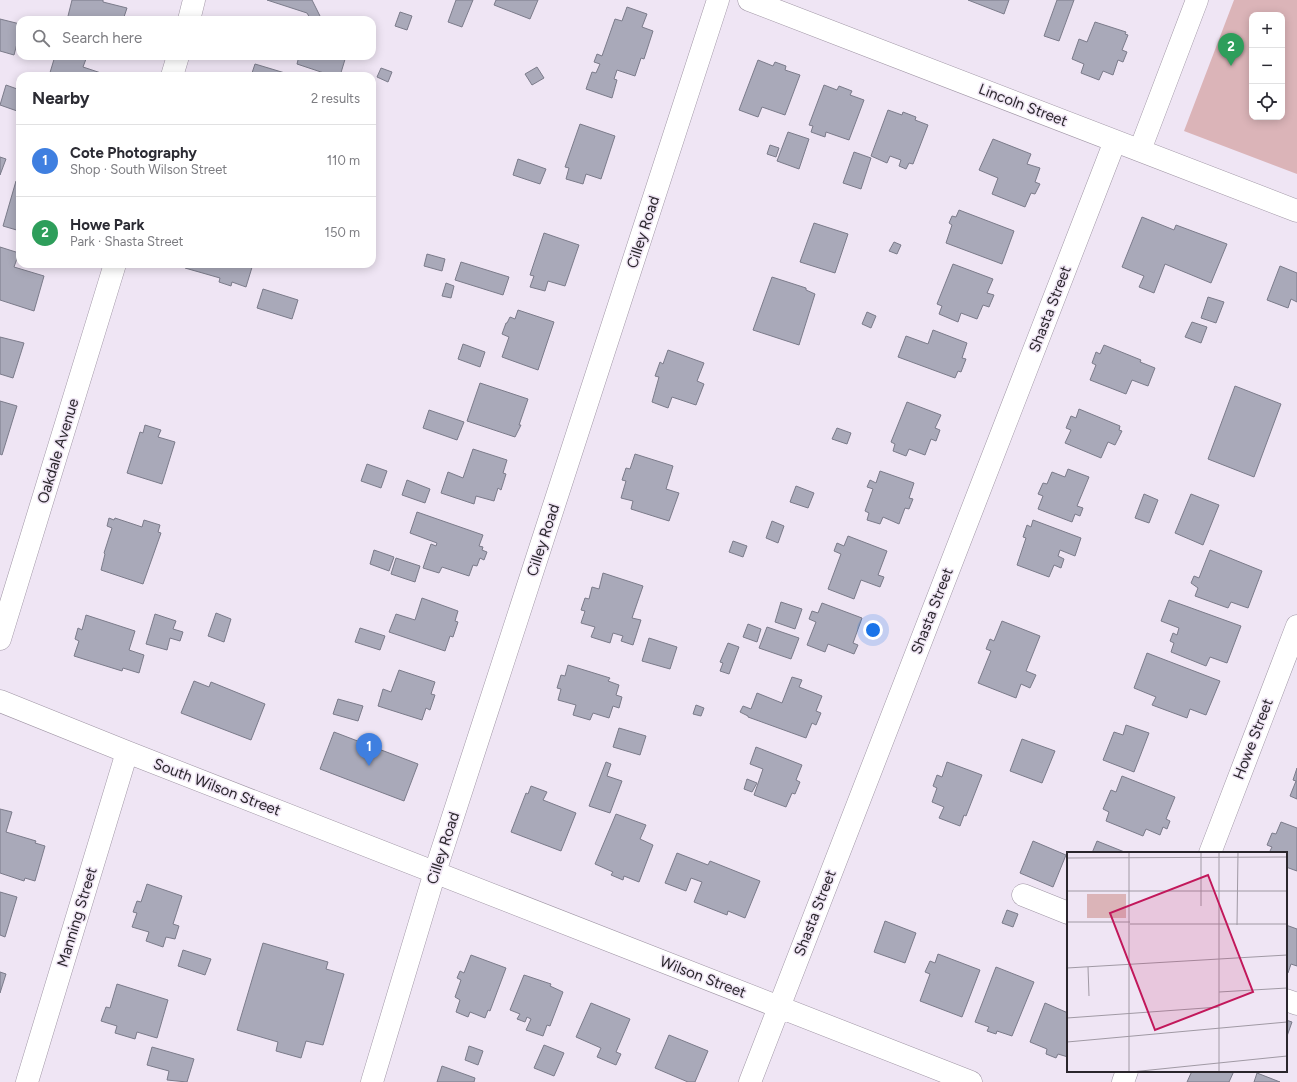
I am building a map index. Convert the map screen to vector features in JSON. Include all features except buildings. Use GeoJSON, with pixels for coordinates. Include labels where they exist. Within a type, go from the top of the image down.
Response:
{"type":"FeatureCollection","features":[{"type":"Feature","properties":{"kind":"street"},"geometry":{"type":"LineString","coordinates":[[189,16],[194,0]]}},
{"type":"Feature","properties":{"kind":"street","name":"Cilley Road"},"geometry":{"type":"LineString","coordinates":[[372,1082],[435,872],[718,0]]}},
{"type":"Feature","properties":{"kind":"street","name":"Lincoln Street"},"geometry":{"type":"LineString","coordinates":[[749,0],[1297,211]]}},
{"type":"Feature","properties":{"kind":"street"},"geometry":{"type":"LineString","coordinates":[[1140,150],[1197,0]]}},
{"type":"Feature","properties":{"kind":"street"},"geometry":{"type":"LineString","coordinates":[[173,72],[177,60]]}},
{"type":"Feature","properties":{"kind":"street","name":"Shasta Street"},"geometry":{"type":"LineString","coordinates":[[750,1082],[778,1006],[1115,141]]}},
{"type":"Feature","properties":{"kind":"street","name":"Oakdale Avenue"},"geometry":{"type":"LineString","coordinates":[[0,638],[114,268]]}},
{"type":"Feature","properties":{"kind":"street","name":"Howe Street"},"geometry":{"type":"LineString","coordinates":[[1210,852],[1297,626]]}},
{"type":"Feature","properties":{"kind":"street","name":"South Wilson Street"},"geometry":{"type":"LineString","coordinates":[[0,701],[435,872]]}},
{"type":"Feature","properties":{"kind":"street","name":"Manning Street"},"geometry":{"type":"LineString","coordinates":[[27,1082],[127,752]]}},
{"type":"Feature","properties":{"kind":"street","name":"Wilson Street"},"geometry":{"type":"LineString","coordinates":[[435,872],[972,1082]]}},
{"type":"Feature","properties":{"kind":"street"},"geometry":{"type":"LineString","coordinates":[[1023,895],[1067,913]]}},
{"type":"Feature","properties":{"kind":"street"},"geometry":{"type":"LineString","coordinates":[[1287,1000],[1297,1004]]}},
{"type":"Feature","properties":{"kind":"street"},"geometry":{"type":"LineString","coordinates":[[1123,1082],[1127,1072]]}},
{"type":"Feature","properties":{"kind":"shaded area"},"geometry":{"type":"Polygon","coordinates":[[[1234,0],[1297,0],[1297,174],[1184,131],[1234,0]]]}},
{"type":"Feature","properties":{"kind":"place","name":"Howe Park"},"geometry":{"type":"Point","coordinates":[1231,66]}},
{"type":"Feature","properties":{"kind":"place","name":"Cote Photography"},"geometry":{"type":"Point","coordinates":[369,766]}}]}
